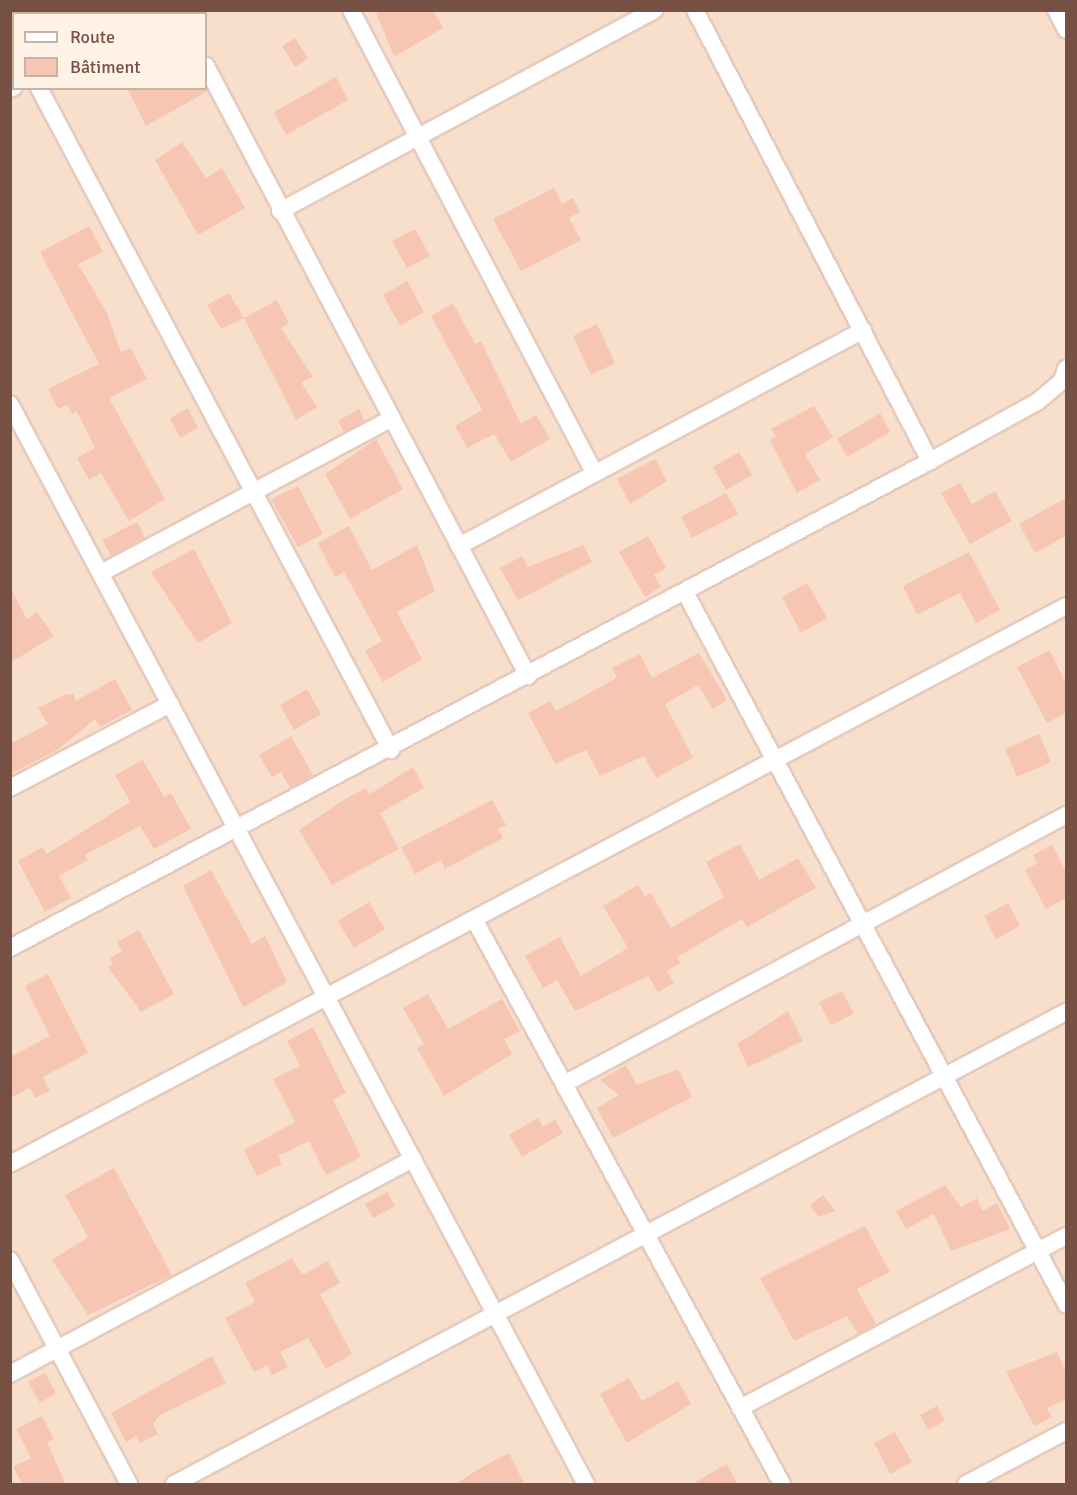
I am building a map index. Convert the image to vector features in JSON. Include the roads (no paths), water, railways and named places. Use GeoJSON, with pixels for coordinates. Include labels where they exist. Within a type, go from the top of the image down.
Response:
{"type":"FeatureCollection","features":[{"type":"Feature","properties":{"kind":"street"},"geometry":{"type":"LineString","coordinates":[[351,10],[594,472]]}},
{"type":"Feature","properties":{"kind":"street"},"geometry":{"type":"LineString","coordinates":[[280,211],[656,10]]}},
{"type":"Feature","properties":{"kind":"street"},"geometry":{"type":"LineString","coordinates":[[695,10],[930,462]]}},
{"type":"Feature","properties":{"kind":"street"},"geometry":{"type":"LineString","coordinates":[[1056,10],[1066,30]]}},
{"type":"Feature","properties":{"kind":"street"},"geometry":{"type":"LineString","coordinates":[[207,68],[280,211],[528,676]]}},
{"type":"Feature","properties":{"kind":"street"},"geometry":{"type":"LineString","coordinates":[[40,90],[391,750]]}},
{"type":"Feature","properties":{"kind":"street"},"geometry":{"type":"LineString","coordinates":[[459,546],[863,330]]}},
{"type":"Feature","properties":{"kind":"street"},"geometry":{"type":"LineString","coordinates":[[10,948],[391,750],[930,462],[1038,402],[1062,381],[1066,369]]}},
{"type":"Feature","properties":{"kind":"street"},"geometry":{"type":"LineString","coordinates":[[10,404],[585,1485]]}},
{"type":"Feature","properties":{"kind":"street"},"geometry":{"type":"LineString","coordinates":[[100,573],[390,418]]}},
{"type":"Feature","properties":{"kind":"street"},"geometry":{"type":"LineString","coordinates":[[685,592],[1066,1304]]}},
{"type":"Feature","properties":{"kind":"street"},"geometry":{"type":"LineString","coordinates":[[10,1164],[1066,606]]}},
{"type":"Feature","properties":{"kind":"street"},"geometry":{"type":"LineString","coordinates":[[10,789],[170,704]]}},
{"type":"Feature","properties":{"kind":"street"},"geometry":{"type":"LineString","coordinates":[[564,1084],[1066,815]]}},
{"type":"Feature","properties":{"kind":"street"},"geometry":{"type":"LineString","coordinates":[[474,919],[782,1485]]}},
{"type":"Feature","properties":{"kind":"street"},"geometry":{"type":"LineString","coordinates":[[174,1485],[1066,1012]]}},
{"type":"Feature","properties":{"kind":"street"},"geometry":{"type":"LineString","coordinates":[[10,1374],[413,1160]]}},
{"type":"Feature","properties":{"kind":"street"},"geometry":{"type":"LineString","coordinates":[[740,1408],[1066,1236]]}},
{"type":"Feature","properties":{"kind":"street"},"geometry":{"type":"LineString","coordinates":[[10,1260],[129,1485]]}},
{"type":"Feature","properties":{"kind":"street"},"geometry":{"type":"LineString","coordinates":[[966,1485],[1066,1431]]}}]}
